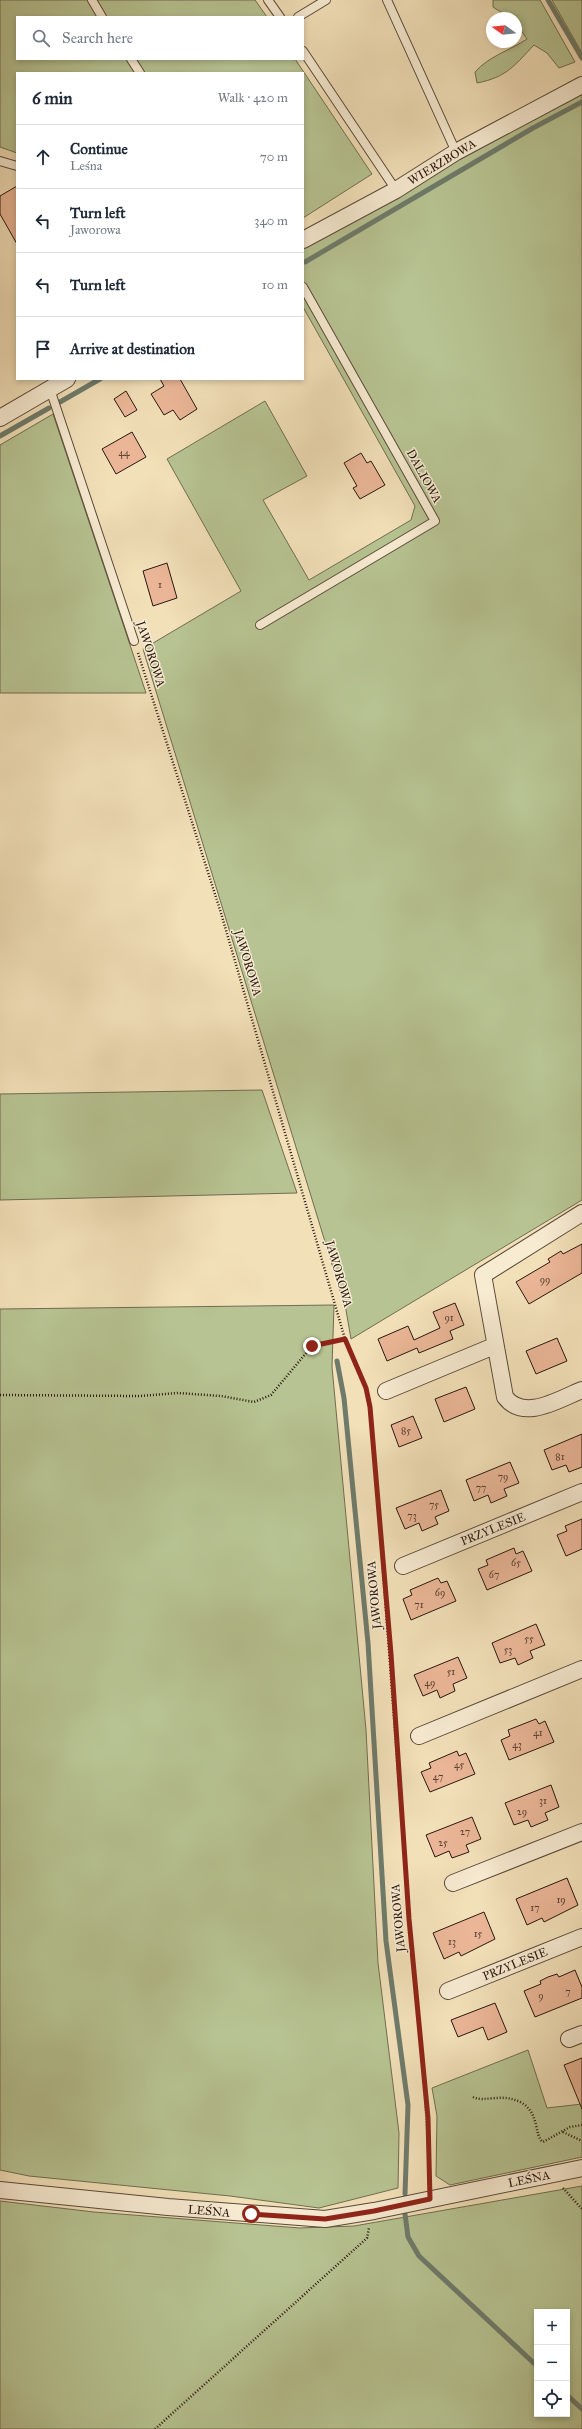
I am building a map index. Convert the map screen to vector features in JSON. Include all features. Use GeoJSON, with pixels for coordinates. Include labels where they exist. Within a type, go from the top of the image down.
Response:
{"type":"FeatureCollection","features":[{"type":"Feature","properties":{"kind":"street","name":"WIERZBOWA"},"geometry":{"type":"LineString","coordinates":[[304,239],[396,190],[456,152],[582,85]]}},
{"type":"Feature","properties":{"kind":"street"},"geometry":{"type":"LineString","coordinates":[[0,418],[65,380]]}},
{"type":"Feature","properties":{"kind":"street"},"geometry":{"type":"LineString","coordinates":[[582,1213],[483,1275],[494,1346],[505,1398],[510,1404],[520,1409],[530,1409],[582,1390]]}},
{"type":"Feature","properties":{"kind":"street"},"geometry":{"type":"LineString","coordinates":[[386,1391],[494,1346]]}},
{"type":"Feature","properties":{"kind":"street","name":"PRZYLESIE"},"geometry":{"type":"LineString","coordinates":[[403,1566],[582,1492]]}},
{"type":"Feature","properties":{"kind":"street"},"geometry":{"type":"LineString","coordinates":[[419,1736],[582,1669]]}},
{"type":"Feature","properties":{"kind":"street"},"geometry":{"type":"LineString","coordinates":[[453,1884],[582,1832]]}},
{"type":"Feature","properties":{"kind":"street","name":"PRZYLESIE"},"geometry":{"type":"LineString","coordinates":[[448,1991],[582,1936]]}},
{"type":"Feature","properties":{"kind":"street","name":"LEŚNA"},"geometry":{"type":"LineString","coordinates":[[0,2190],[175,2208],[318,2218],[374,2211],[582,2168]]}},
{"type":"Feature","properties":{"kind":"lane"},"geometry":{"type":"LineString","coordinates":[[92,0],[101,16]]}},
{"type":"Feature","properties":{"kind":"lane"},"geometry":{"type":"LineString","coordinates":[[268,0],[279,16]]}},
{"type":"Feature","properties":{"kind":"lane"},"geometry":{"type":"LineString","coordinates":[[300,16],[326,0]]}},
{"type":"Feature","properties":{"kind":"lane"},"geometry":{"type":"LineString","coordinates":[[387,0],[456,152]]}},
{"type":"Feature","properties":{"kind":"lane"},"geometry":{"type":"LineString","coordinates":[[304,52],[396,190]]}},
{"type":"Feature","properties":{"kind":"lane"},"geometry":{"type":"LineString","coordinates":[[132,60],[139,72]]}},
{"type":"Feature","properties":{"kind":"lane"},"geometry":{"type":"LineString","coordinates":[[0,161],[16,166]]}},
{"type":"Feature","properties":{"kind":"lane","name":"DALIOWA"},"geometry":{"type":"LineString","coordinates":[[260,625],[435,521],[304,289]]}},
{"type":"Feature","properties":{"kind":"lane","name":"JAWOROWA"},"geometry":{"type":"LineString","coordinates":[[50,389],[134,641]]}},
{"type":"Feature","properties":{"kind":"path","name":"JAWOROWA"},"geometry":{"type":"LineString","coordinates":[[134,641],[224,921],[345,1339],[366,1388],[370,1407],[391,1654],[409,1919],[428,2118],[430,2199]]}},
{"type":"Feature","properties":{"kind":"path"},"geometry":{"type":"LineString","coordinates":[[0,1395],[140,1396],[178,1393],[221,1396],[254,1402],[271,1395],[312,1346],[345,1339]]}},
{"type":"Feature","properties":{"kind":"path"},"geometry":{"type":"LineString","coordinates":[[473,2097],[482,2099],[502,2097],[522,2103],[536,2120],[538,2137],[543,2142],[562,2131],[582,2124]]}},
{"type":"Feature","properties":{"kind":"path"},"geometry":{"type":"LineString","coordinates":[[562,2131],[582,2141]]}},
{"type":"Feature","properties":{"kind":"path"},"geometry":{"type":"LineString","coordinates":[[557,2173],[560,2186],[582,2209]]}},
{"type":"Feature","properties":{"kind":"path"},"geometry":{"type":"LineString","coordinates":[[155,2429],[367,2238],[374,2211]]}},
{"type":"Feature","properties":{"kind":"green space"},"geometry":{"type":"Polygon","coordinates":[[[0,0],[255,0],[266,16],[16,16],[16,60],[296,60],[304,72],[16,72],[16,153],[0,147],[0,0]]]}},
{"type":"Feature","properties":{"kind":"green space"},"geometry":{"type":"Polygon","coordinates":[[[493,0],[540,0],[575,62],[559,68],[547,53],[534,45],[515,65],[503,74],[487,81],[477,83],[475,72],[481,66],[511,48],[522,48],[522,42],[527,39],[522,32],[522,12],[501,12],[493,7],[493,0]]]}},
{"type":"Feature","properties":{"kind":"green space"},"geometry":{"type":"Polygon","coordinates":[[[552,0],[582,0],[582,53],[552,0]]]}},
{"type":"Feature","properties":{"kind":"green space"},"geometry":{"type":"Polygon","coordinates":[[[304,72],[372,174],[304,217],[304,72]]]}},
{"type":"Feature","properties":{"kind":"green space"},"geometry":{"type":"Polygon","coordinates":[[[582,91],[582,1200],[351,1339],[346,1310],[143,649],[241,591],[167,459],[265,401],[307,476],[263,500],[309,580],[411,520],[415,506],[304,309],[304,246],[582,91]]]}},
{"type":"Feature","properties":{"kind":"green space"},"geometry":{"type":"Polygon","coordinates":[[[53,414],[146,693],[0,693],[0,445],[53,414]]]}},
{"type":"Feature","properties":{"kind":"green space"},"geometry":{"type":"Polygon","coordinates":[[[262,1090],[297,1193],[0,1200],[0,1094],[262,1090]]]}},
{"type":"Feature","properties":{"kind":"green space"},"geometry":{"type":"Polygon","coordinates":[[[334,1305],[332,1367],[366,1730],[378,1963],[399,2133],[398,2188],[319,2208],[230,2196],[29,2176],[0,2170],[0,1309],[334,1305]]]}},
{"type":"Feature","properties":{"kind":"green space"},"geometry":{"type":"Polygon","coordinates":[[[528,2050],[547,2108],[582,2104],[582,2157],[450,2185],[436,2176],[437,2116],[432,2088],[528,2050]]]}},
{"type":"Feature","properties":{"kind":"green space"},"geometry":{"type":"Polygon","coordinates":[[[582,2186],[582,2429],[0,2429],[0,2201],[94,2212],[300,2228],[354,2226],[582,2186]]]}},
{"type":"Feature","properties":{"kind":"building"},"geometry":{"type":"Polygon","coordinates":[[[16,187],[16,242],[0,214],[0,196],[16,187]]]}},
{"type":"Feature","properties":{"kind":"building"},"geometry":{"type":"Polygon","coordinates":[[[161,380],[181,380],[197,409],[180,420],[173,410],[164,415],[151,394],[164,386],[161,380]]]}},
{"type":"Feature","properties":{"kind":"building"},"geometry":{"type":"Polygon","coordinates":[[[126,391],[137,410],[125,417],[114,399],[126,391]]]}},
{"type":"Feature","properties":{"kind":"building"},"geometry":{"type":"Polygon","coordinates":[[[132,432],[146,457],[116,474],[102,449],[132,432]]]}},
{"type":"Feature","properties":{"kind":"building"},"geometry":{"type":"Polygon","coordinates":[[[361,453],[367,463],[371,461],[385,485],[360,499],[353,488],[357,486],[344,463],[361,453]]]}},
{"type":"Feature","properties":{"kind":"building"},"geometry":{"type":"Polygon","coordinates":[[[167,563],[177,598],[153,606],[143,571],[167,563]]]}},
{"type":"Feature","properties":{"kind":"building"},"geometry":{"type":"Polygon","coordinates":[[[582,1244],[582,1273],[529,1304],[516,1282],[550,1262],[548,1259],[561,1251],[563,1254],[582,1244]]]}},
{"type":"Feature","properties":{"kind":"building"},"geometry":{"type":"Polygon","coordinates":[[[455,1303],[464,1325],[450,1331],[453,1339],[419,1353],[417,1348],[387,1361],[378,1339],[408,1326],[414,1340],[440,1328],[433,1312],[455,1303]]]}},
{"type":"Feature","properties":{"kind":"building"},"geometry":{"type":"Polygon","coordinates":[[[557,1338],[567,1361],[536,1374],[526,1351],[557,1338]]]}},
{"type":"Feature","properties":{"kind":"building"},"geometry":{"type":"Polygon","coordinates":[[[466,1387],[475,1409],[444,1422],[435,1399],[466,1387]]]}},
{"type":"Feature","properties":{"kind":"building"},"geometry":{"type":"Polygon","coordinates":[[[413,1416],[422,1438],[399,1447],[391,1425],[413,1416]]]}},
{"type":"Feature","properties":{"kind":"building"},"geometry":{"type":"Polygon","coordinates":[[[582,1434],[582,1467],[569,1472],[566,1465],[552,1470],[544,1450],[582,1434]]]}},
{"type":"Feature","properties":{"kind":"building"},"geometry":{"type":"Polygon","coordinates":[[[510,1462],[519,1483],[504,1489],[507,1496],[491,1503],[488,1495],[474,1501],[466,1480],[510,1462]]]}},
{"type":"Feature","properties":{"kind":"building"},"geometry":{"type":"Polygon","coordinates":[[[441,1490],[449,1511],[435,1517],[438,1524],[422,1531],[419,1523],[405,1529],[396,1508],[441,1490]]]}},
{"type":"Feature","properties":{"kind":"building"},"geometry":{"type":"Polygon","coordinates":[[[582,1519],[582,1549],[566,1556],[557,1535],[567,1531],[565,1526],[582,1519]]]}},
{"type":"Feature","properties":{"kind":"building"},"geometry":{"type":"Polygon","coordinates":[[[514,1548],[516,1554],[523,1551],[532,1571],[487,1590],[478,1569],[488,1565],[486,1560],[514,1548]]]}},
{"type":"Feature","properties":{"kind":"building"},"geometry":{"type":"Polygon","coordinates":[[[438,1578],[441,1583],[447,1581],[456,1601],[411,1620],[403,1599],[412,1595],[410,1590],[438,1578]]]}},
{"type":"Feature","properties":{"kind":"building"},"geometry":{"type":"Polygon","coordinates":[[[536,1624],[545,1645],[530,1651],[533,1658],[518,1665],[515,1658],[500,1663],[492,1643],[536,1624]]]}},
{"type":"Feature","properties":{"kind":"building"},"geometry":{"type":"Polygon","coordinates":[[[458,1657],[467,1678],[453,1684],[455,1691],[440,1698],[437,1690],[423,1696],[414,1675],[458,1657]]]}},
{"type":"Feature","properties":{"kind":"building"},"geometry":{"type":"Polygon","coordinates":[[[536,1719],[539,1724],[545,1721],[554,1742],[509,1760],[501,1740],[510,1736],[508,1730],[536,1719]]]}},
{"type":"Feature","properties":{"kind":"building"},"geometry":{"type":"Polygon","coordinates":[[[457,1751],[459,1756],[466,1753],[475,1774],[430,1792],[421,1772],[431,1768],[429,1763],[457,1751]]]}},
{"type":"Feature","properties":{"kind":"building"},"geometry":{"type":"Polygon","coordinates":[[[551,1785],[559,1807],[545,1813],[548,1820],[531,1827],[528,1820],[514,1825],[505,1803],[551,1785]]]}},
{"type":"Feature","properties":{"kind":"building"},"geometry":{"type":"Polygon","coordinates":[[[472,1817],[481,1839],[466,1845],[469,1852],[452,1858],[449,1851],[435,1857],[426,1835],[472,1817]]]}},
{"type":"Feature","properties":{"kind":"building"},"geometry":{"type":"Polygon","coordinates":[[[567,1878],[578,1905],[544,1922],[542,1918],[527,1925],[516,1899],[567,1878]]]}},
{"type":"Feature","properties":{"kind":"building"},"geometry":{"type":"Polygon","coordinates":[[[484,1912],[495,1939],[461,1956],[459,1952],[444,1959],[433,1933],[484,1912]]]}},
{"type":"Feature","properties":{"kind":"building"},"geometry":{"type":"Polygon","coordinates":[[[575,1970],[582,1987],[582,1998],[535,2017],[524,1991],[541,1984],[540,1981],[548,1977],[557,1974],[559,1977],[575,1970]]]}},
{"type":"Feature","properties":{"kind":"building"},"geometry":{"type":"Polygon","coordinates":[[[495,2003],[507,2032],[488,2040],[483,2027],[458,2037],[451,2020],[495,2003]]]}},
{"type":"Feature","properties":{"kind":"building"},"geometry":{"type":"Polygon","coordinates":[[[582,2058],[582,2109],[564,2065],[582,2058]]]}},
{"type":"Feature","properties":{"kind":"waterway"},"geometry":{"type":"LineString","coordinates":[[548,0],[582,58]]}},
{"type":"Feature","properties":{"kind":"waterway"},"geometry":{"type":"LineString","coordinates":[[305,262],[533,128],[582,102]]}},
{"type":"Feature","properties":{"kind":"waterway"},"geometry":{"type":"LineString","coordinates":[[60,402],[98,380]]}},
{"type":"Feature","properties":{"kind":"waterway"},"geometry":{"type":"LineString","coordinates":[[0,436],[49,408]]}},
{"type":"Feature","properties":{"kind":"waterway"},"geometry":{"type":"LineString","coordinates":[[337,1361],[344,1398],[368,1643],[386,1941],[408,2105],[405,2194]]}},
{"type":"Feature","properties":{"kind":"waterway"},"geometry":{"type":"LineString","coordinates":[[405,2214],[408,2237],[419,2256],[534,2363]]}},
{"type":"Feature","properties":{"kind":"waterway"},"geometry":{"type":"LineString","coordinates":[[570,2398],[582,2409]]}},
{"type":"Feature","properties":{"kind":"route"},"geometry":{"type":"LineString","coordinates":[[251,2214],[325,2219],[374,2211],[430,2199],[428,2118],[409,1919],[391,1654],[370,1407],[366,1388],[345,1339],[312,1346]]}}]}
